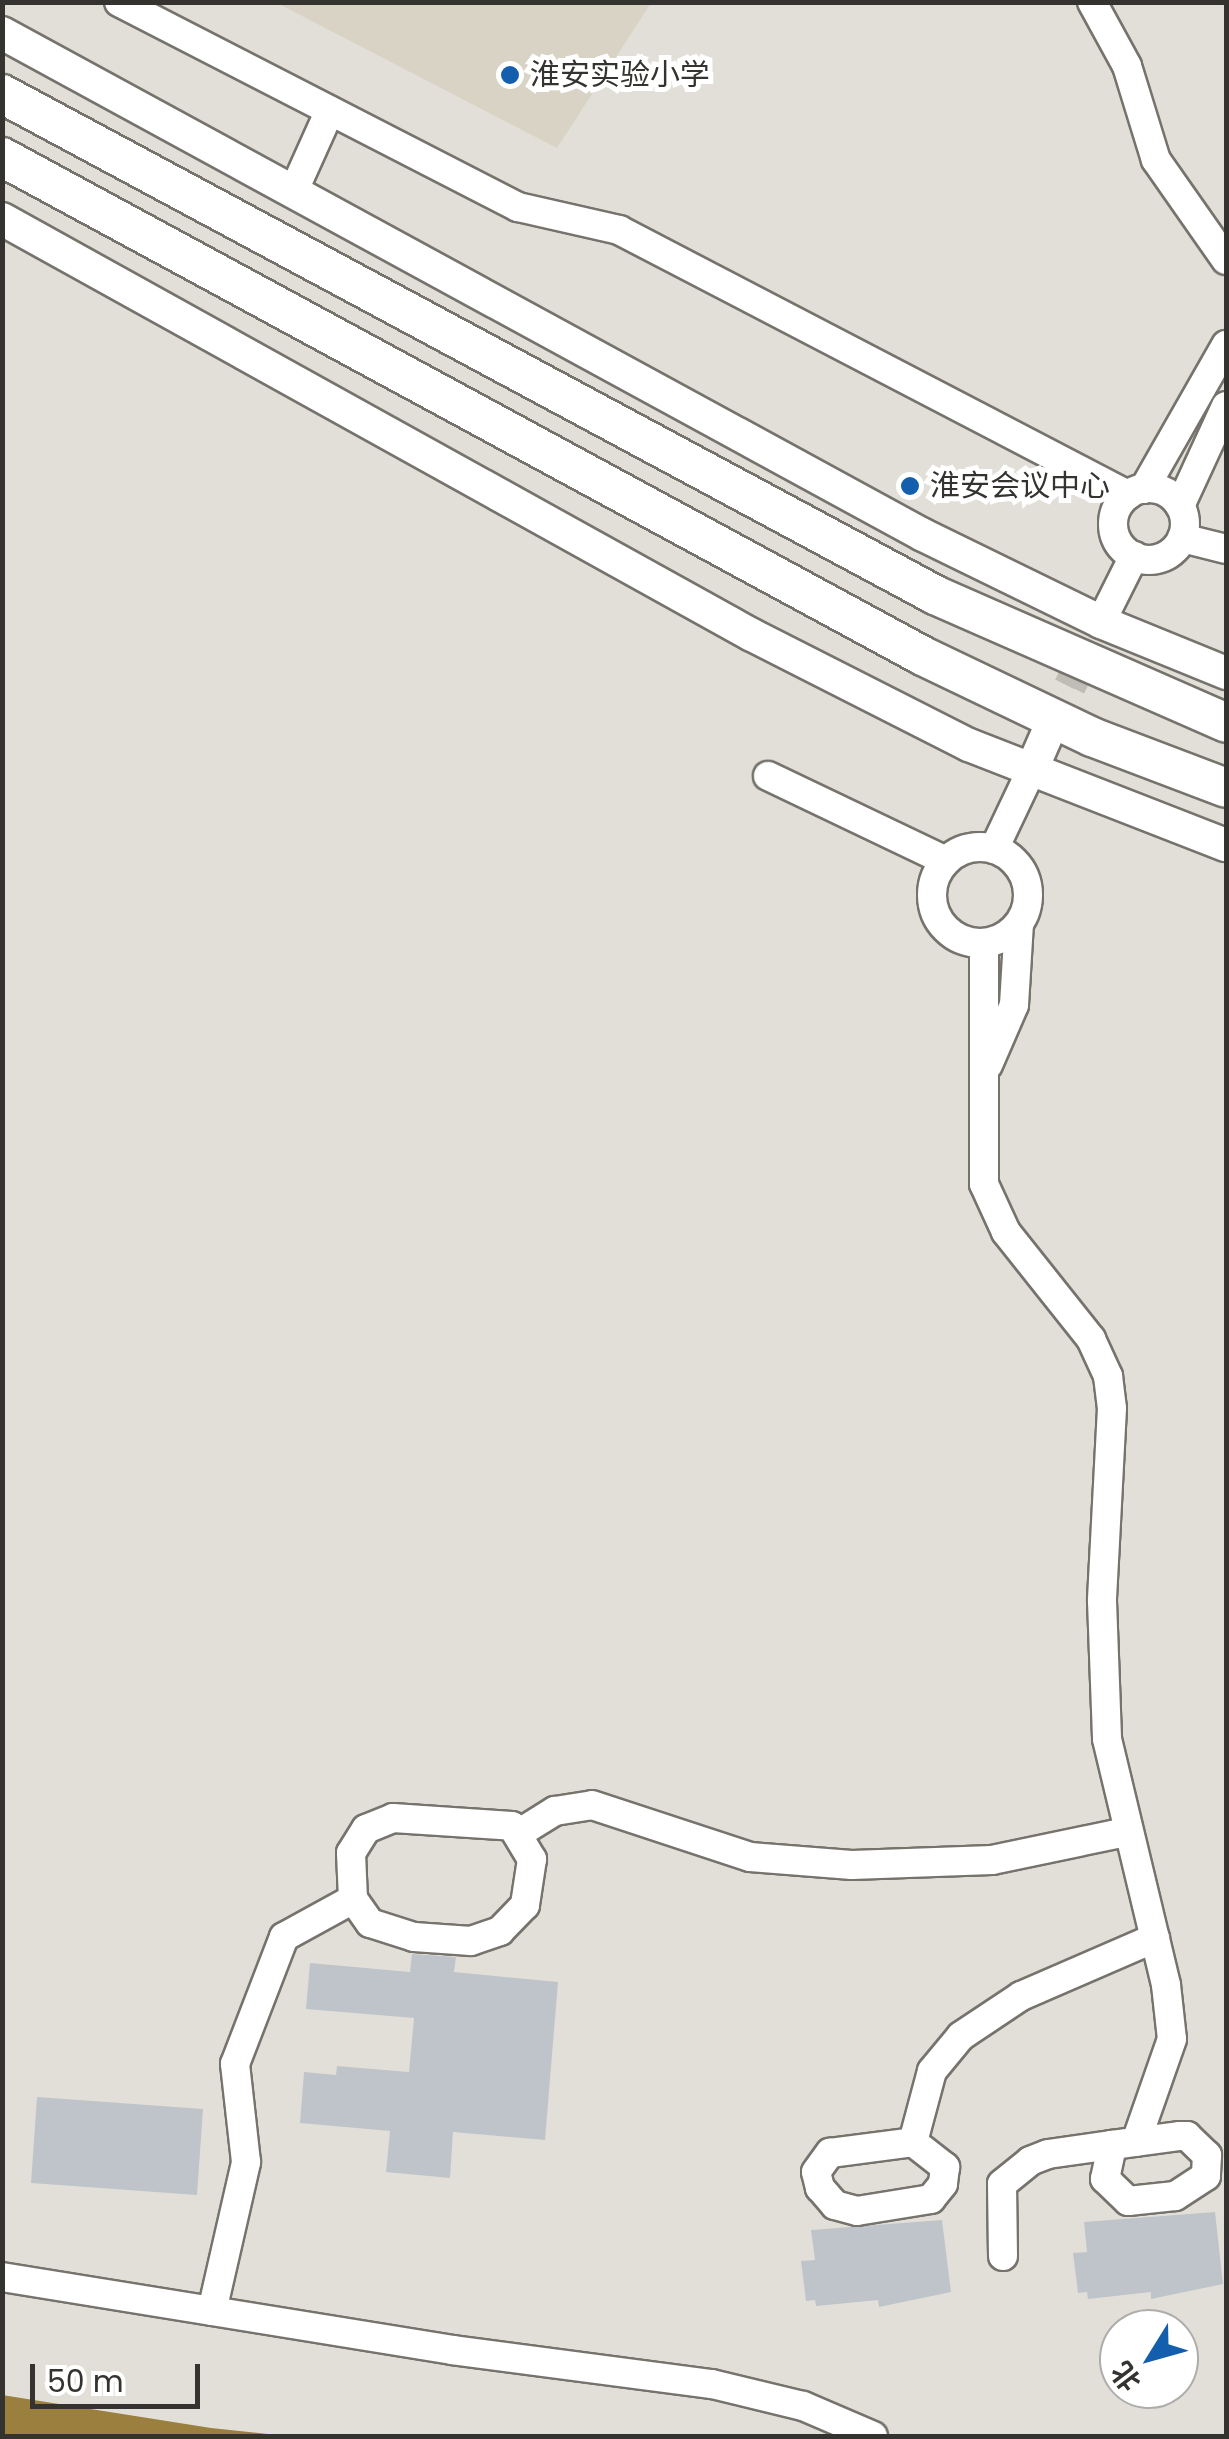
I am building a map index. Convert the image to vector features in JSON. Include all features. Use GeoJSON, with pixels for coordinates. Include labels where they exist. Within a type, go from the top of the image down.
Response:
{"type":"FeatureCollection","features":[{"type":"Feature","properties":{"kind":"highway"},"geometry":{"type":"LineString","coordinates":[[2,94],[935,595],[1226,723]]}},
{"type":"Feature","properties":{"kind":"highway"},"geometry":{"type":"LineString","coordinates":[[2,157],[924,656],[1092,737],[1226,788]]}},
{"type":"Feature","properties":{"kind":"main road"},"geometry":{"type":"LineString","coordinates":[[2,33],[295,188],[1096,633],[1226,673]]}},
{"type":"Feature","properties":{"kind":"main road"},"geometry":{"type":"LineString","coordinates":[[2,219],[752,635],[1031,772],[1226,845]]}},
{"type":"Feature","properties":{"kind":"main road"},"geometry":{"type":"LineString","coordinates":[[1031,772],[1048,730]]}},
{"type":"Feature","properties":{"kind":"street"},"geometry":{"type":"LineString","coordinates":[[119,2],[518,207],[618,230],[1136,492],[1163,491],[1180,506]]}},
{"type":"Feature","properties":{"kind":"street"},"geometry":{"type":"LineString","coordinates":[[1092,2],[1128,66],[1156,160],[1226,260]]}},
{"type":"Feature","properties":{"kind":"street"},"geometry":{"type":"LineString","coordinates":[[295,188],[330,110]]}},
{"type":"Feature","properties":{"kind":"street"},"geometry":{"type":"LineString","coordinates":[[1182,538],[1157,559],[1134,556],[1114,528],[1226,345]]}},
{"type":"Feature","properties":{"kind":"street"},"geometry":{"type":"LineString","coordinates":[[1182,538],[1180,506],[1226,406]]}},
{"type":"Feature","properties":{"kind":"street"},"geometry":{"type":"LineString","coordinates":[[1182,538],[1226,549]]}},
{"type":"Feature","properties":{"kind":"street"},"geometry":{"type":"LineString","coordinates":[[1096,633],[1134,556]]}},
{"type":"Feature","properties":{"kind":"street"},"geometry":{"type":"LineString","coordinates":[[994,849],[1031,772]]}},
{"type":"Feature","properties":{"kind":"street"},"geometry":{"type":"LineString","coordinates":[[768,776],[946,860]]}},
{"type":"Feature","properties":{"kind":"street"},"geometry":{"type":"LineString","coordinates":[[988,1065],[1014,1005],[1019,924],[1028,895],[1026,880],[994,849],[968,848],[946,860],[933,886],[936,915],[956,936],[984,943],[1019,924]]}},
{"type":"Feature","properties":{"kind":"street"},"geometry":{"type":"LineString","coordinates":[[984,943],[980,1014],[988,1065],[980,1140],[993,1210],[1091,1338],[1108,1376],[1112,1452],[1102,1562],[1104,1683],[1112,1774],[1155,1938],[1171,2052],[1124,2144],[1048,2154],[1008,2174],[1001,2198],[1003,2256]]}},
{"type":"Feature","properties":{"kind":"street"},"geometry":{"type":"LineString","coordinates":[[521,1832],[555,1811],[592,1805],[750,1857],[852,1865],[992,1860],[1126,1832]]}},
{"type":"Feature","properties":{"kind":"street"},"geometry":{"type":"LineString","coordinates":[[405,1817],[512,1826],[521,1832],[532,1859],[532,1890],[514,1917],[486,1937],[456,1940],[382,1930],[353,1900],[351,1853],[356,1839],[378,1823],[405,1817]]}},
{"type":"Feature","properties":{"kind":"street"},"geometry":{"type":"LineString","coordinates":[[212,2312],[246,2162],[234,2064],[284,1938],[353,1900]]}},
{"type":"Feature","properties":{"kind":"street"},"geometry":{"type":"LineString","coordinates":[[914,2142],[932,2072],[960,2036],[1021,1996],[1155,1938]]}},
{"type":"Feature","properties":{"kind":"street"},"geometry":{"type":"LineString","coordinates":[[2,2277],[212,2312],[712,2384],[803,2406],[873,2436]]}},
{"type":"Feature","properties":{"kind":"shaded area","name":"淮安实验小学"},"geometry":{"type":"Polygon","coordinates":[[[277,3],[651,3],[557,148],[277,3]]]}},
{"type":"Feature","properties":{"kind":"shaded area"},"geometry":{"type":"Polygon","coordinates":[[[2,2395],[211,2428],[287,2436],[3,2436],[2,2395]]]}},
{"type":"Feature","properties":{"kind":"building"},"geometry":{"type":"Polygon","coordinates":[[[412,1954],[456,1957],[454,1972],[558,1982],[545,2140],[453,2132],[450,2178],[386,2172],[390,2131],[300,2123],[304,2072],[336,2075],[337,2066],[409,2072],[414,2018],[306,2009],[310,1963],[410,1972],[412,1954]]]}},
{"type":"Feature","properties":{"kind":"building"},"geometry":{"type":"Polygon","coordinates":[[[37,2097],[203,2109],[197,2195],[31,2183],[37,2097]]]}},
{"type":"Feature","properties":{"kind":"building"},"geometry":{"type":"Polygon","coordinates":[[[1215,2212],[1223,2284],[1151,2299],[1151,2292],[1088,2299],[1087,2292],[1078,2293],[1073,2253],[1087,2252],[1084,2222],[1215,2212]]]}},
{"type":"Feature","properties":{"kind":"building"},"geometry":{"type":"Polygon","coordinates":[[[942,2220],[951,2292],[879,2307],[878,2300],[816,2306],[815,2300],[806,2301],[801,2261],[815,2260],[811,2230],[942,2220]]]}},
{"type":"Feature","properties":{"kind":"tunnel"},"geometry":{"type":"LineString","coordinates":[[1049,730],[1090,644]]}},
{"type":"Feature","properties":{"kind":"place","name":"淮安实验小学"},"geometry":{"type":"Point","coordinates":[510,75]}},
{"type":"Feature","properties":{"kind":"place","name":"淮安会议中心"},"geometry":{"type":"Point","coordinates":[910,486]}}]}
